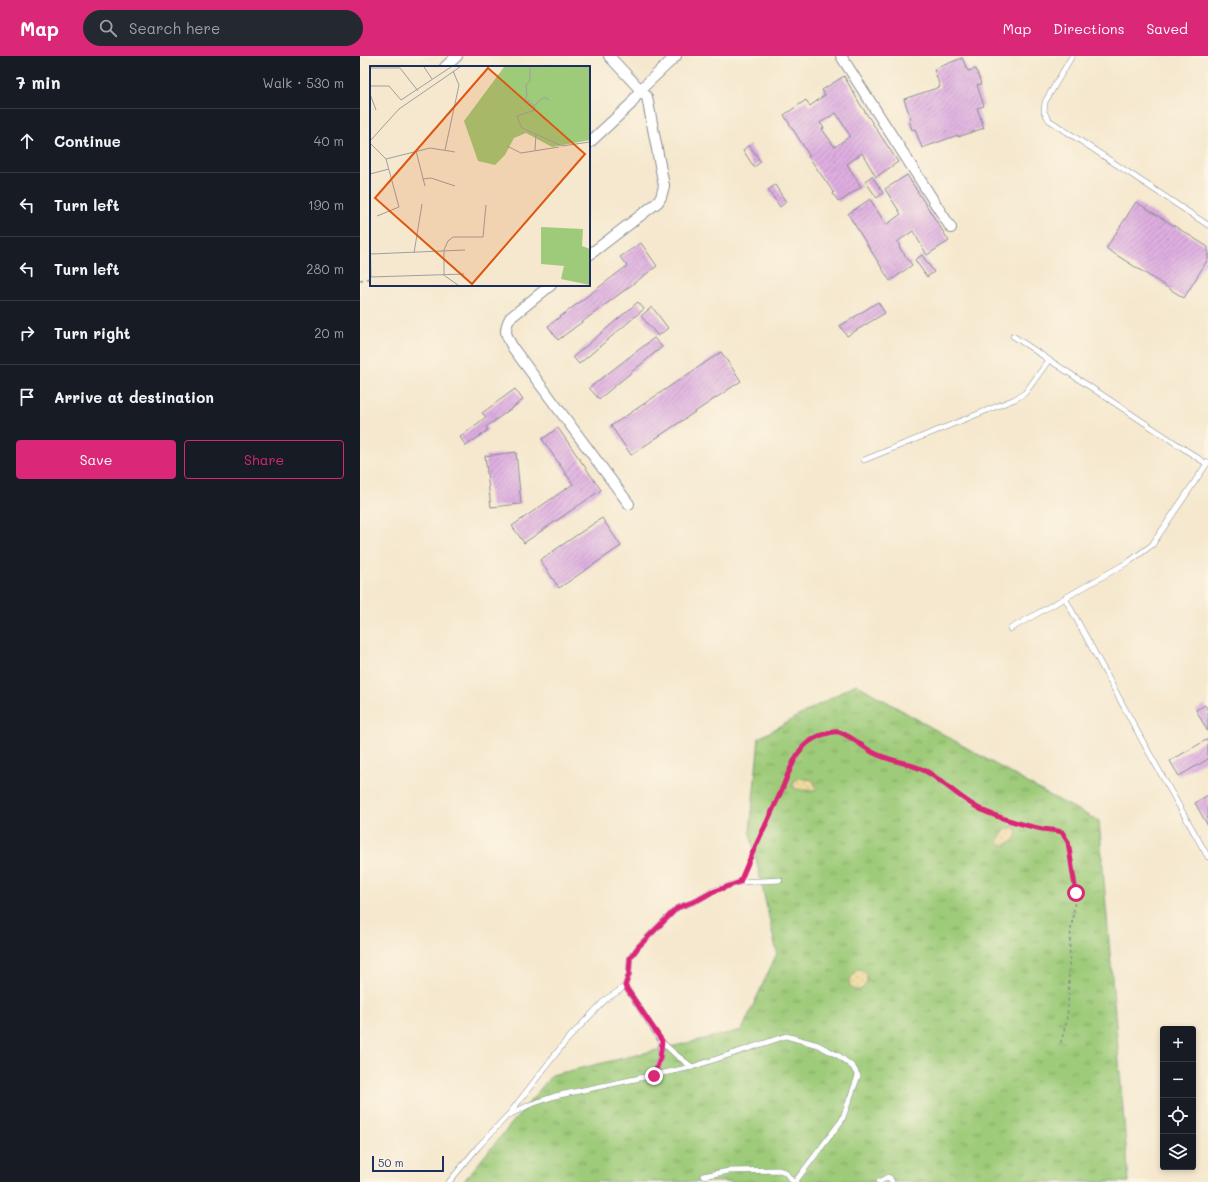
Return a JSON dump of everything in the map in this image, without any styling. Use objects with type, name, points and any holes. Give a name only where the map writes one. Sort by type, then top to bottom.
[{"type":"street","points":[[446,66],[456,56]]},
{"type":"street","points":[[590,254],[658,202],[664,186],[647,98],[609,56]]},
{"type":"street","points":[[590,142],[631,104],[640,90],[676,56]]},
{"type":"street","points":[[841,56],[951,228]]},
{"type":"street","points":[[550,286],[510,318],[506,333],[513,348],[629,504]]},
{"type":"lane","points":[[1072,56],[1045,102],[1044,112],[1049,120],[1208,225]]},
{"type":"lane","points":[[1010,628],[1130,561],[1152,545],[1207,463],[1012,336]]},
{"type":"lane","points":[[864,460],[1015,399],[1025,393],[1049,360]]},
{"type":"lane","points":[[1065,598],[1208,857]]},
{"type":"lane","points":[[449,1182],[478,1147],[507,1116],[565,1042],[606,999],[625,986],[629,974],[630,958],[639,946],[677,908],[698,900],[712,892],[740,882],[780,880]]},
{"type":"lane","points":[[625,986],[662,1041],[675,1054],[692,1066]]},
{"type":"lane","points":[[507,1116],[529,1105],[554,1096],[654,1076],[692,1066],[786,1036],[818,1045],[839,1056],[853,1067],[858,1076],[842,1120],[794,1182],[785,1172],[779,1170],[729,1171],[703,1176]]},
{"type":"lane","points":[[654,1076],[660,1058],[662,1041]]},
{"type":"lane","points":[[880,1182],[888,1177],[892,1182]]},
{"type":"path","points":[[360,280],[370,278]]},
{"type":"path","points":[[740,882],[802,747],[816,737],[837,731],[846,734],[859,744],[880,756],[915,766],[927,772],[970,803],[986,812],[1034,827],[1047,830],[1053,829],[1062,832],[1068,842],[1076,893],[1070,938],[1068,1010],[1060,1045]]},
{"type":"green space","points":[[856,684],[1045,793],[1099,821],[1129,1182],[463,1182],[552,1075],[742,1030],[777,953],[750,832],[759,738]]},
{"type":"sand","points":[[797,778],[813,780],[817,789],[805,790],[793,787],[793,784]]},
{"type":"sand","points":[[1014,827],[1017,829],[1015,839],[1010,843],[1000,845],[997,841],[1005,830]]},
{"type":"sand","points":[[861,969],[867,977],[867,982],[862,989],[853,989],[849,984],[852,976],[854,972]]},
{"type":"building","points":[[962,58],[968,71],[976,69],[981,84],[977,85],[984,106],[977,108],[984,128],[958,137],[958,135],[922,148],[915,129],[912,130],[909,120],[911,119],[904,99],[940,87],[934,69]]},
{"type":"building","points":[[844,76],[860,104],[898,162],[876,177],[862,153],[847,164],[861,187],[839,202],[808,156],[809,155],[784,115],[806,100],[810,106],[825,95],[822,90]],"holes":[[[836,113],[850,136],[835,147],[822,129],[824,128],[820,123]]]},
{"type":"building","points":[[749,145],[761,162],[754,167],[743,150]]},
{"type":"building","points":[[907,175],[949,241],[927,255],[913,231],[897,242],[912,265],[890,281],[848,214],[870,199],[886,225],[901,214],[885,189]]},
{"type":"building","points":[[872,176],[883,193],[877,198],[865,181]]},
{"type":"building","points":[[775,185],[786,202],[780,207],[768,190]]},
{"type":"building","points":[[1136,202],[1208,247],[1208,259],[1184,298],[1107,249]]},
{"type":"building","points":[[641,243],[657,266],[558,340],[548,326],[627,266],[620,257]]},
{"type":"building","points":[[922,255],[934,272],[927,277],[915,260]]},
{"type":"building","points":[[638,302],[644,309],[579,364],[573,357]]},
{"type":"building","points":[[878,302],[885,313],[847,336],[840,326]]},
{"type":"building","points":[[652,307],[668,328],[658,336],[641,316]]},
{"type":"building","points":[[654,338],[662,347],[599,399],[589,388]]},
{"type":"building","points":[[721,352],[741,381],[631,455],[611,426]]},
{"type":"building","points":[[515,389],[523,400],[486,427],[488,430],[466,446],[460,437],[486,417],[482,413]]},
{"type":"building","points":[[558,428],[601,490],[524,543],[512,526],[573,484],[542,439]]},
{"type":"building","points":[[516,452],[521,504],[491,507],[485,456]]},
{"type":"building","points":[[602,518],[621,546],[559,588],[540,560]]},
{"type":"building","points":[[1205,705],[1208,711],[1208,732],[1196,710]]},
{"type":"building","points":[[1208,739],[1208,759],[1179,776],[1170,761]]},
{"type":"building","points":[[1208,795],[1208,826],[1195,803]]},
{"type":"route","points":[[654,1076],[660,1058],[662,1041],[625,986],[629,974],[630,958],[639,946],[677,908],[698,900],[712,892],[740,882],[802,747],[816,737],[837,731],[846,734],[873,753],[900,763],[915,766],[927,772],[970,803],[986,812],[1034,827],[1047,830],[1053,829],[1062,832],[1068,842],[1076,893]]}]
